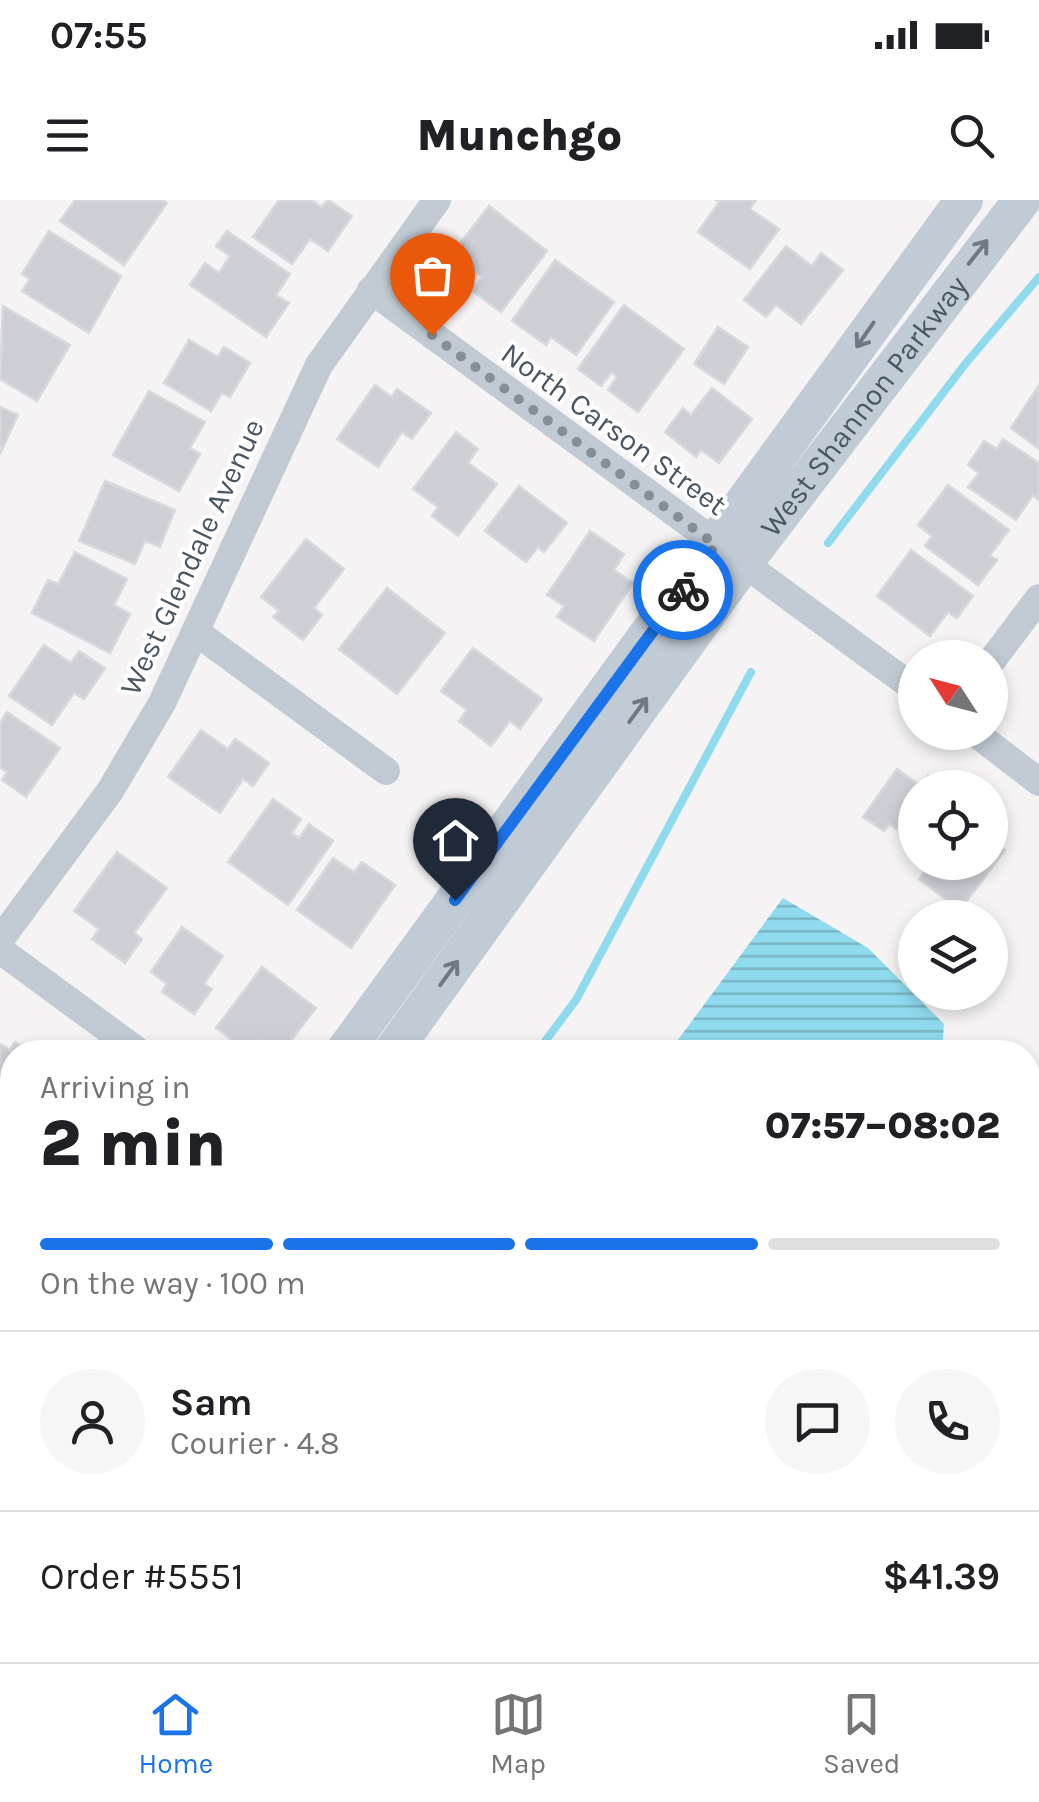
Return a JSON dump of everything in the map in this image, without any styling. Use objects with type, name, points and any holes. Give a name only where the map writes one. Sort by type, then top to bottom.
[{"type":"street","name":"West Glendale Avenue","points":[[0,940],[110,791],[196,632],[319,365],[438,200]]},
{"type":"street","name":"West Shannon Parkway","points":[[400,1040],[964,200]]},
{"type":"street","name":"West Shannon Parkway","points":[[353,1040],[729,555],[1022,200]]},
{"type":"street","name":"North Carson Street","points":[[371,290],[898,678]]},
{"type":"street","points":[[1007,640],[1039,598]]},
{"type":"street","points":[[196,632],[386,772]]},
{"type":"street","points":[[997,750],[1039,782]]},
{"type":"street","points":[[0,950],[124,1040]]},
{"type":"water","points":[[783,898],[868,948],[898,978],[898,1010],[930,1010],[944,1024],[943,1040],[678,1040]]},
{"type":"building","points":[[75,200],[167,203],[124,265],[60,221]]},
{"type":"building","points":[[279,200],[312,200],[321,207],[328,200],[352,216],[328,251],[310,239],[292,264],[253,237]]},
{"type":"building","points":[[716,200],[756,200],[750,209],[779,229],[750,269],[698,232],[719,202]]},
{"type":"building","points":[[489,206],[547,251],[501,312],[472,291],[482,277],[476,272],[465,286],[441,268]]},
{"type":"building","points":[[49,231],[121,276],[89,333],[22,291],[30,279],[22,274]]},
{"type":"building","points":[[227,231],[290,274],[276,295],[289,303],[266,337],[190,285],[205,263],[219,273],[230,256],[216,246]]},
{"type":"building","points":[[786,246],[812,266],[821,253],[843,270],[801,324],[776,305],[766,317],[744,300]]},
{"type":"building","points":[[555,260],[614,302],[576,355],[551,337],[546,345],[512,321]]},
{"type":"building","points":[[624,305],[684,349],[638,412],[608,390],[617,377],[612,372],[601,386],[578,369]]},
{"type":"building","points":[[3,306],[70,345],[37,401],[0,379]]},
{"type":"building","points":[[718,327],[748,347],[724,384],[694,364]]},
{"type":"building","points":[[189,340],[218,357],[224,347],[250,363],[230,397],[222,393],[211,411],[164,383]]},
{"type":"building","points":[[375,385],[392,397],[397,389],[431,413],[412,439],[402,432],[378,467],[337,439]]},
{"type":"building","points":[[1039,385],[1039,449],[1011,428]]},
{"type":"building","points":[[712,388],[752,419],[719,463],[701,450],[696,457],[665,432],[683,408],[691,415]]},
{"type":"building","points":[[149,391],[205,422],[190,448],[200,454],[179,491],[113,455]]},
{"type":"building","points":[[0,407],[18,415],[0,454]]},
{"type":"building","points":[[456,432],[478,449],[468,463],[497,484],[458,536],[432,516],[438,507],[413,489]]},
{"type":"building","points":[[1003,439],[1039,463],[1039,500],[1033,495],[1016,520],[968,487],[979,473],[968,465],[984,441],[997,449]]},
{"type":"building","points":[[105,481],[175,510],[160,547],[145,541],[135,564],[79,541]]},
{"type":"building","points":[[948,485],[1009,530],[990,555],[997,560],[978,585],[925,546],[932,536],[918,525]]},
{"type":"building","points":[[519,486],[567,523],[544,552],[538,547],[526,562],[485,531]]},
{"type":"building","points":[[590,531],[624,554],[614,570],[633,583],[594,641],[557,617],[564,606],[547,595]]},
{"type":"building","points":[[306,539],[344,569],[314,608],[322,615],[303,640],[273,617],[279,611],[261,597]]},
{"type":"building","points":[[911,550],[973,596],[957,618],[948,612],[930,636],[877,596]]},
{"type":"building","points":[[75,552],[127,579],[114,605],[130,614],[110,653],[32,613],[48,580],[58,584]]},
{"type":"building","points":[[387,588],[445,633],[397,694],[339,649]]},
{"type":"building","points":[[44,645],[71,663],[79,651],[105,668],[84,699],[74,693],[52,725],[9,696]]},
{"type":"building","points":[[473,648],[542,699],[520,729],[510,721],[491,746],[459,721],[467,710],[441,691]]},
{"type":"building","points":[[7,712],[60,748],[26,797],[2,780],[7,772],[0,767],[0,723]]},
{"type":"building","points":[[201,730],[228,749],[235,739],[269,763],[253,786],[243,779],[220,813],[168,777]]},
{"type":"building","points":[[898,770],[898,830],[889,824],[884,831],[863,817]]},
{"type":"building","points":[[273,799],[301,819],[292,833],[299,838],[309,824],[333,841],[288,905],[228,862]]},
{"type":"building","points":[[117,852],[167,888],[134,933],[142,939],[125,963],[92,939],[99,929],[74,911]]},
{"type":"building","points":[[333,858],[354,872],[362,862],[395,885],[351,948],[297,910]]},
{"type":"building","points":[[920,880],[982,880],[968,900],[947,900]]},
{"type":"building","points":[[182,927],[223,956],[204,984],[212,989],[194,1014],[162,992],[167,984],[151,972]]},
{"type":"building","points":[[262,967],[316,1008],[291,1040],[232,1040],[216,1028]]},
{"type":"waterway","points":[[828,543],[966,363],[1039,277]]},
{"type":"waterway","points":[[546,1040],[576,1000],[751,672]]},
{"type":"way so far","points":[[432,335],[716,545],[683,590]]},
{"type":"route","points":[[455,900],[683,590]]}]
